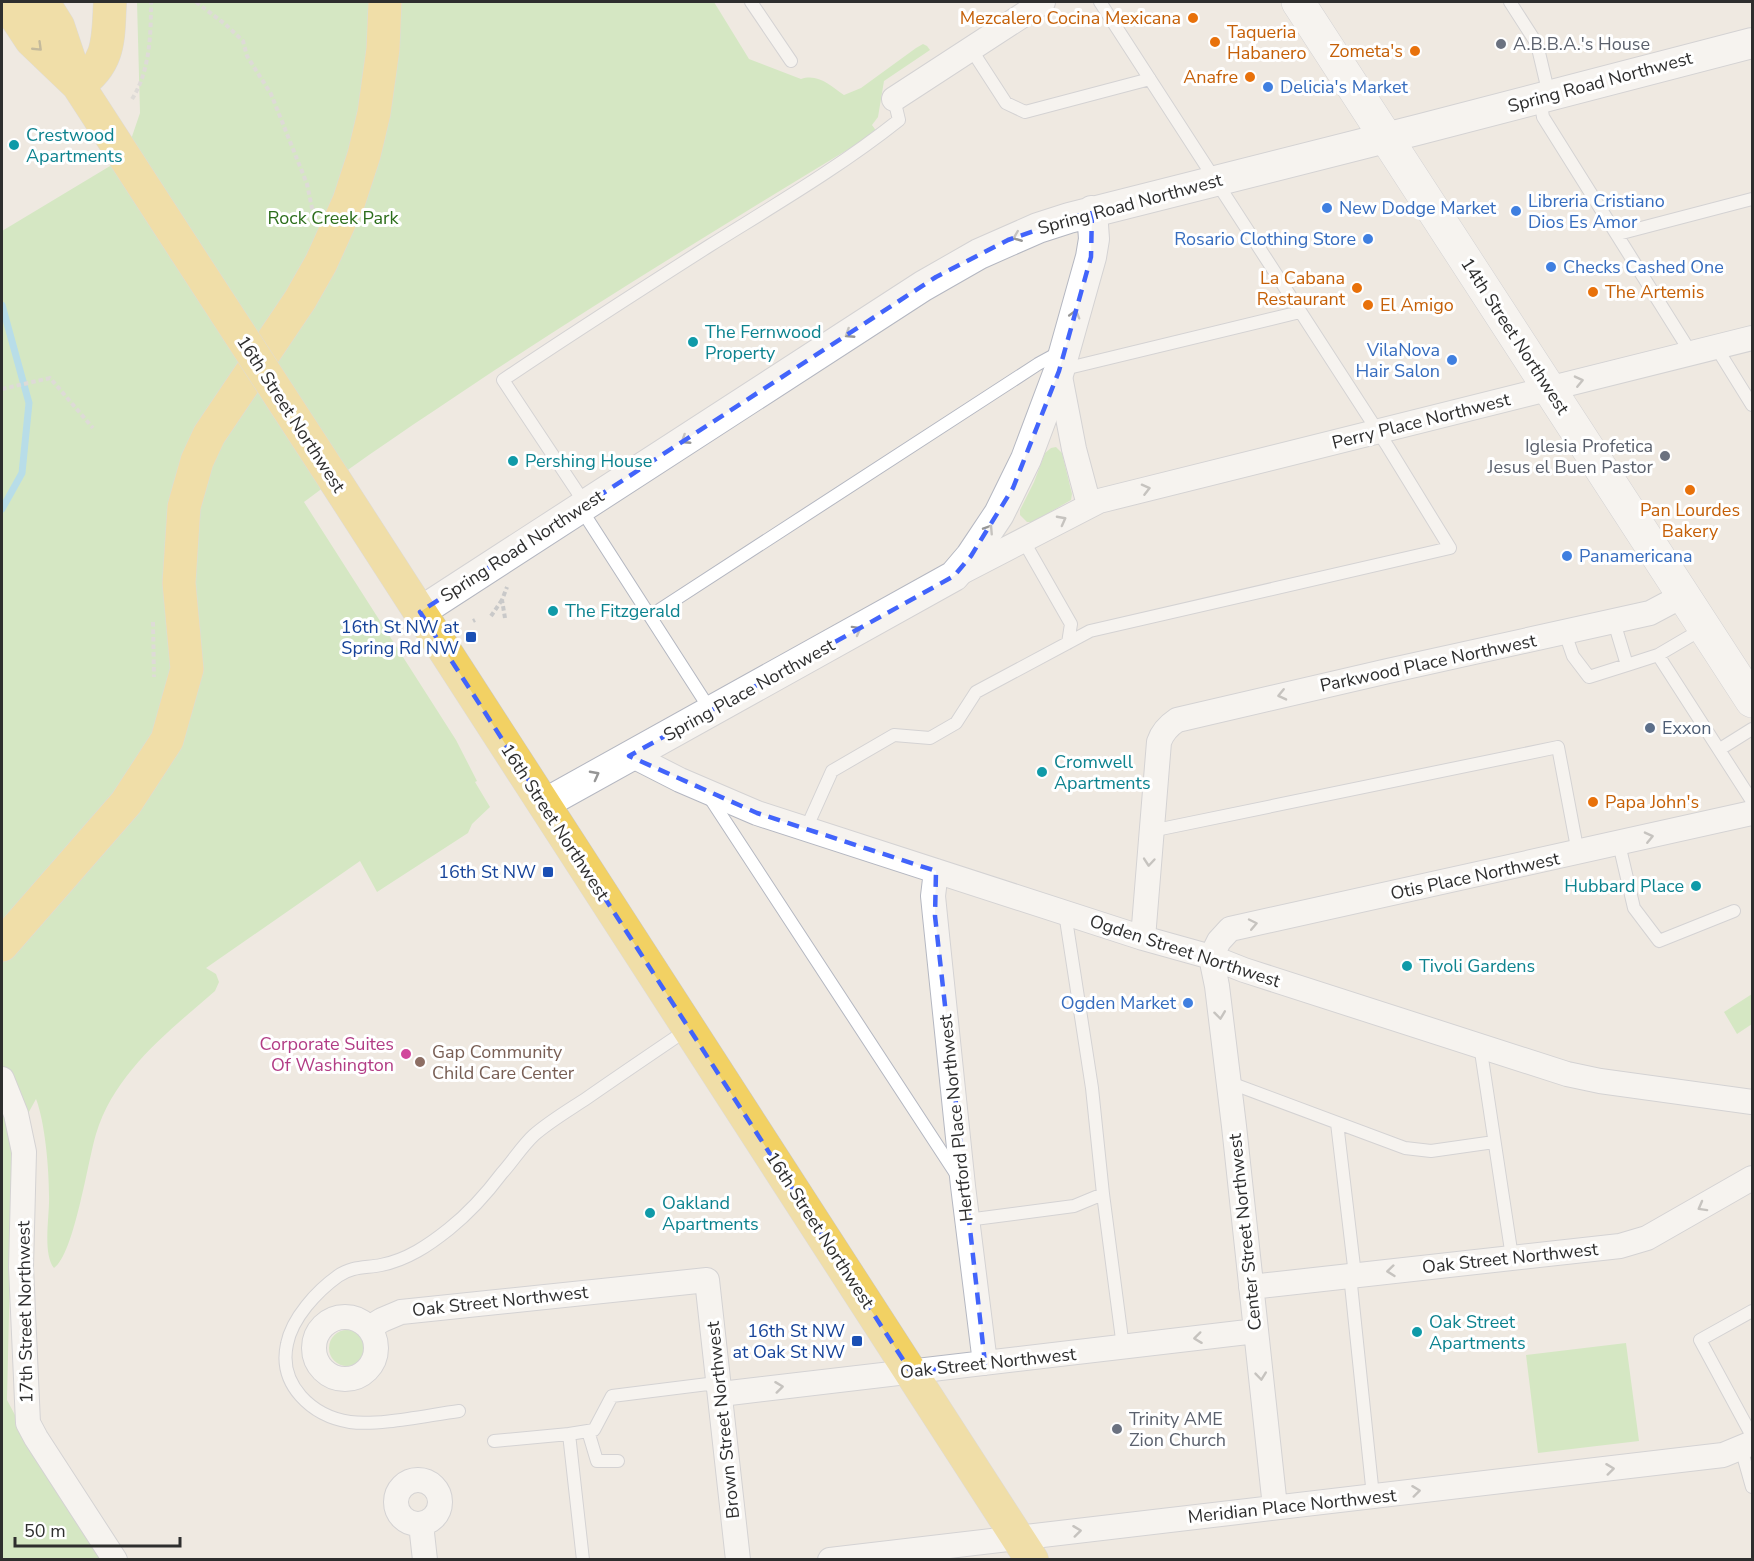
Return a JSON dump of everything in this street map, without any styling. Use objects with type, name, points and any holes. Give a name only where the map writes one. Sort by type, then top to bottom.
[{"type":"main road","name":"16th Street Northwest","points":[[6,2],[30,40],[78,84]]},
{"type":"main road","name":"16th Street Northwest","points":[[43,2],[58,26],[78,84],[1025,1549]]},
{"type":"main road","points":[[78,84],[94,72],[104,56],[110,2]]},
{"type":"main road","points":[[2,945],[126,803],[167,740],[186,669],[180,572],[184,507],[196,461],[209,435],[300,300],[321,263],[349,201],[364,155],[374,113],[383,49],[385,2]]},
{"type":"main road","name":"14th Street Northwest","points":[[1298,2],[1684,596],[1749,689]]},
{"type":"street","points":[[894,99],[1043,2]]},
{"type":"street","name":"Spring Road Northwest","points":[[420,612],[946,272],[1008,240],[1038,228],[1092,212],[1752,43]]},
{"type":"street","name":"Spring Place Northwest","points":[[954,576],[986,534],[1013,488],[1026,459],[1062,360],[1091,257],[1094,238],[1092,212]]},
{"type":"street","name":"Perry Place Northwest","points":[[1089,505],[1752,338]]},
{"type":"street","name":"Spring Place Northwest","points":[[544,804],[954,576],[1089,505],[1074,449],[1062,360]]},
{"type":"street","name":"Parkwood Place Northwest","points":[[1151,831],[1159,742],[1161,735],[1177,720],[1614,622],[1650,613],[1684,596]]},
{"type":"street","name":"Ogden Street Northwest","points":[[631,755],[757,813],[1143,938],[1211,957],[1255,974],[1480,1045],[1551,1070],[1584,1078],[1752,1102]]},
{"type":"street","name":"Otis Place Northwest","points":[[1211,957],[1219,941],[1230,929],[1752,813]]},
{"type":"street","points":[[1143,938],[1151,831]]},
{"type":"street","name":"Hertford Place Northwest","points":[[936,871],[933,896],[934,916],[985,1364]]},
{"type":"street","name":"Center Street Northwest","points":[[1211,957],[1217,986],[1275,1507]]},
{"type":"street","name":"17th Street Northwest","points":[[2,1079],[16,1114],[24,1152],[21,1267],[28,1423],[115,1560]]},
{"type":"street","name":"Oak Street Northwest","points":[[1251,1287],[1620,1246],[1639,1241],[1752,1178]]},
{"type":"street","name":"Oak Street Northwest","points":[[369,1328],[401,1312],[706,1280]]},
{"type":"street","name":"Brown Street Northwest","points":[[706,1280],[721,1394],[738,1560]]},
{"type":"street","name":"Oak Street Northwest","points":[[721,1394],[1256,1331]]},
{"type":"street","name":"Meridian Place Northwest","points":[[830,1560],[1025,1549],[1275,1507],[1723,1455],[1749,1442]]},
{"type":"street","points":[[421,1524],[425,1560]]},
{"type":"lane","points":[[751,2],[790,61]]},
{"type":"lane","points":[[806,829],[832,771],[894,735],[930,738],[956,723],[976,692],[1090,631],[1450,548],[1100,2]]},
{"type":"lane","points":[[1510,2],[1537,44],[1544,97],[1544,117],[1691,353]]},
{"type":"lane","points":[[971,49],[1006,103],[1025,112],[1150,79]]},
{"type":"lane","points":[[711,711],[503,380],[882,134],[899,120],[894,99]]},
{"type":"lane","points":[[1618,234],[1752,199]]},
{"type":"lane","points":[[650,616],[1038,364],[1300,312]]},
{"type":"lane","points":[[1716,347],[1752,405]]},
{"type":"lane","points":[[1023,540],[1071,624],[1068,643]]},
{"type":"lane","points":[[1614,622],[1627,664]]},
{"type":"lane","points":[[1565,633],[1573,656],[1589,677],[1658,655],[1705,627]]},
{"type":"lane","points":[[1658,655],[1752,801]]},
{"type":"lane","points":[[1720,749],[1752,729]]},
{"type":"lane","points":[[1151,831],[1558,747],[1578,853]]},
{"type":"lane","points":[[705,791],[963,1186]]},
{"type":"lane","points":[[1619,844],[1634,908],[1659,941],[1734,911]]},
{"type":"lane","points":[[1065,913],[1092,1088],[1123,1347]]},
{"type":"lane","points":[[459,1411],[370,1423],[348,1422],[318,1412],[299,1395],[287,1371],[285,1357],[287,1342],[294,1327],[314,1299],[344,1272],[356,1267],[395,1262],[441,1236],[468,1212],[534,1135],[689,1028]]},
{"type":"lane","points":[[1480,1045],[1512,1257]]},
{"type":"lane","points":[[1228,1082],[1405,1148],[1431,1151],[1494,1142]]},
{"type":"lane","points":[[1337,1123],[1373,1496]]},
{"type":"lane","points":[[967,1220],[1074,1206],[1103,1194]]},
{"type":"lane","points":[[1752,1311],[1700,1340],[1749,1442],[1752,1487]]},
{"type":"lane","points":[[494,1441],[594,1430],[612,1396],[708,1384],[721,1394]]},
{"type":"lane","points":[[588,1431],[597,1461],[618,1461]]},
{"type":"lane","points":[[569,1434],[583,1560]]},
{"type":"path","points":[[132,99],[146,67],[151,2]]},
{"type":"path","points":[[196,2],[243,41],[247,56],[271,94],[307,184],[314,217]]},
{"type":"path","points":[[2,389],[50,378],[93,428]]},
{"type":"path","points":[[491,616],[502,600],[508,585],[506,581]]},
{"type":"path","points":[[502,600],[505,618]]},
{"type":"highlighted area","points":[[1092,211],[1091,257],[1059,371],[1013,488],[971,556],[954,576],[629,756],[757,813],[936,871],[935,916],[985,1363],[911,1372],[420,612],[936,277],[1008,240]]},
{"type":"green space","name":"Rock Creek Park","points":[[137,2],[714,2],[749,59],[801,79],[819,79],[844,95],[861,88],[923,44],[930,50],[884,81],[878,117],[872,125],[877,132],[677,254],[529,348],[347,470],[304,502],[456,740],[477,781],[475,782],[490,807],[472,824],[468,833],[377,892],[360,861],[206,968],[216,974],[219,982],[215,991],[145,1055],[116,1091],[105,1112],[96,1134],[74,1227],[61,1260],[54,1268],[50,1261],[47,1243],[49,1195],[46,1146],[36,1099],[13,1141],[7,1400],[47,1475],[104,1559],[2,1560],[2,231],[125,157],[140,113]]},
{"type":"green space","points":[[1056,447],[1062,453],[1072,494],[1071,500],[1033,522],[1027,522],[1020,515],[1020,510],[1045,453]]},
{"type":"green space","points":[[1752,994],[1752,1024],[1737,1034],[1724,1012]]},
{"type":"green space","points":[[347,1330],[360,1335],[365,1348],[360,1361],[347,1366],[334,1361],[329,1348],[334,1335]]},
{"type":"green space","points":[[1626,1343],[1639,1441],[1538,1453],[1526,1355]]},
{"type":"waterway","points":[[2,305],[29,403],[22,473],[2,509]]},
{"type":"place","name":"Mezcalero Cocina Mexicana","points":[[1193,18]]},
{"type":"place","name":"Taqueria Habanero","points":[[1215,42]]},
{"type":"place","name":"A.B.B.A.'s House","points":[[1501,44]]},
{"type":"place","name":"Zometa's","points":[[1415,51]]},
{"type":"place","name":"Anafre","points":[[1250,77]]},
{"type":"place","name":"Delicia's Market","points":[[1268,87]]},
{"type":"place","name":"Crestwood Apartments","points":[[14,145]]},
{"type":"place","name":"New Dodge Market","points":[[1327,208]]},
{"type":"place","name":"Libreria Cristiano Dios Es Amor","points":[[1516,211]]},
{"type":"place","name":"Rosario Clothing Store","points":[[1368,239]]},
{"type":"place","name":"Checks Cashed One","points":[[1551,267]]},
{"type":"place","name":"La Cabana Restaurant","points":[[1357,288]]},
{"type":"place","name":"The Artemis","points":[[1593,292]]},
{"type":"place","name":"El Amigo","points":[[1368,305]]},
{"type":"place","name":"The Fernwood Property","points":[[693,342]]},
{"type":"place","name":"VilaNova Hair Salon","points":[[1452,360]]},
{"type":"place","name":"Iglesia Profetica Jesus el Buen Pastor","points":[[1665,456]]},
{"type":"place","name":"Pershing House","points":[[513,461]]},
{"type":"place","name":"Pan Lourdes Bakery","points":[[1690,490]]},
{"type":"place","name":"Panamericana","points":[[1567,556]]},
{"type":"place","name":"The Fitzgerald","points":[[553,611]]},
{"type":"place","name":"16th St NW at Spring Rd NW","points":[[471,637]]},
{"type":"place","name":"Exxon","points":[[1650,728]]},
{"type":"place","name":"Cromwell Apartments","points":[[1042,772]]},
{"type":"place","name":"Papa John's","points":[[1593,802]]},
{"type":"place","name":"16th St NW","points":[[548,872]]},
{"type":"place","name":"Hubbard Place","points":[[1696,886]]},
{"type":"place","name":"Tivoli Gardens","points":[[1407,966]]},
{"type":"place","name":"Ogden Market","points":[[1188,1003]]},
{"type":"place","name":"Corporate Suites Of Washington","points":[[406,1054]]},
{"type":"place","name":"Gap Community Child Care Center","points":[[420,1062]]},
{"type":"place","name":"Oakland Apartments","points":[[650,1213]]},
{"type":"place","name":"Oak Street Apartments","points":[[1417,1332]]},
{"type":"place","name":"16th St NW at Oak St NW","points":[[857,1341]]},
{"type":"place","name":"Trinity AME Zion Church","points":[[1117,1429]]}]
